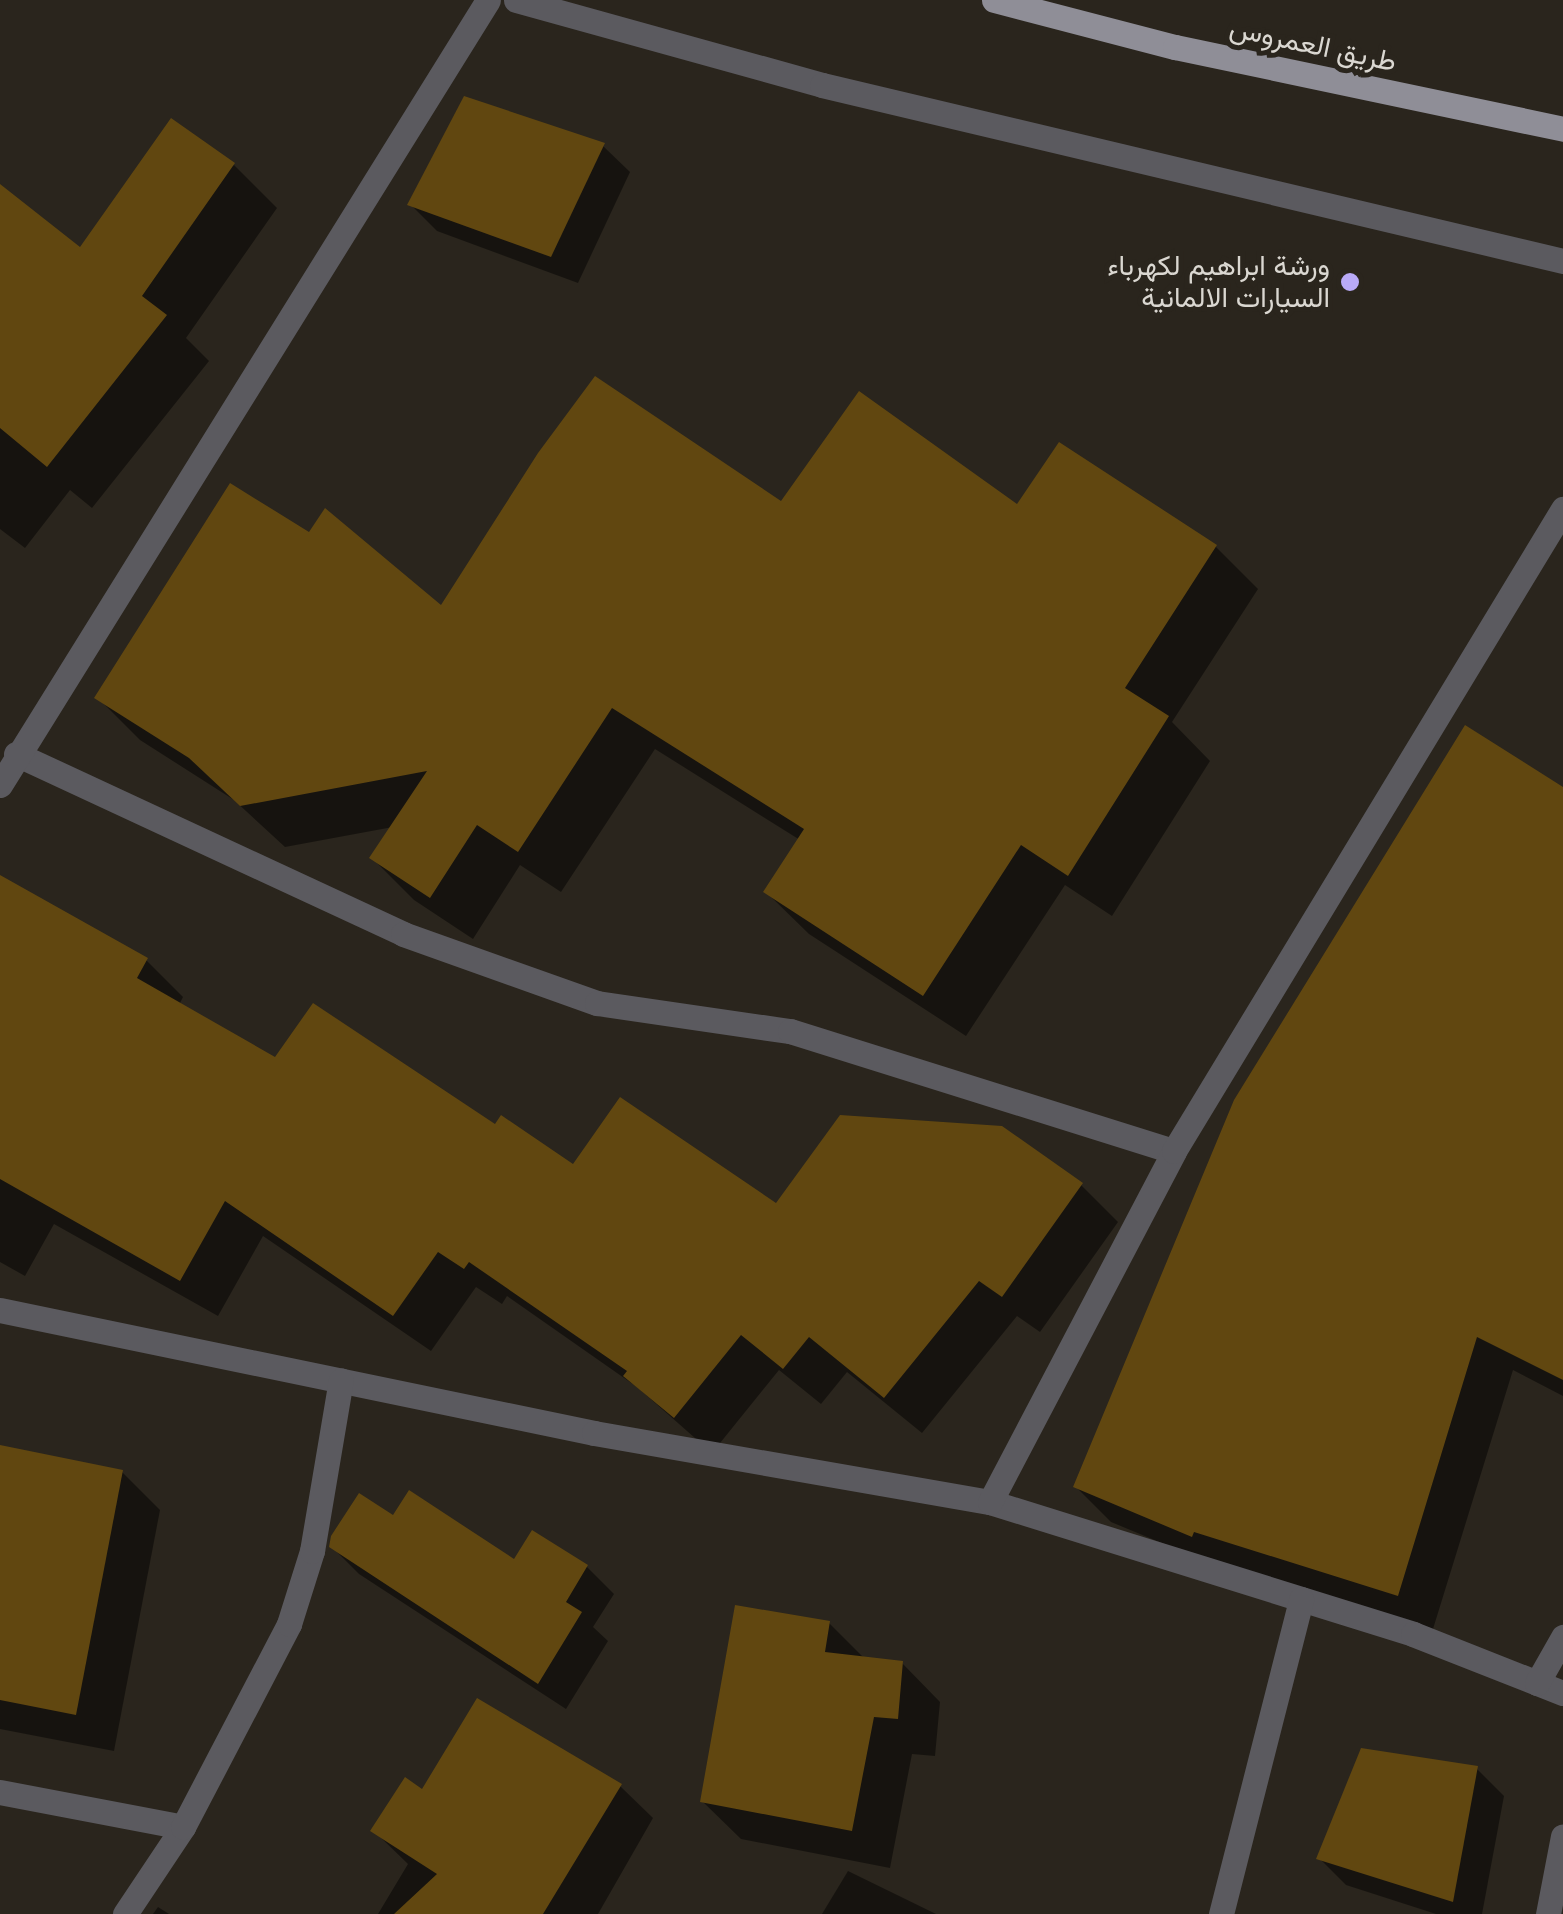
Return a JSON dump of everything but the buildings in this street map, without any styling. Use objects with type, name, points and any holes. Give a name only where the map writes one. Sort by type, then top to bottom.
[{"type":"main road","name":"طريق العمروس","points":[[994,0],[1175,47],[1563,129]]},
{"type":"street","points":[[0,785],[488,0]]},
{"type":"street","points":[[516,0],[822,85],[1563,261]]},
{"type":"street","points":[[990,1502],[1174,1151],[1563,509]]},
{"type":"street","points":[[16,754],[404,934],[597,1003],[790,1031],[1174,1151]]},
{"type":"street","points":[[0,1310],[594,1433],[990,1502],[1414,1634],[1563,1694]]},
{"type":"street","points":[[125,1914],[184,1827],[289,1624],[312,1551],[341,1380]]},
{"type":"street","points":[[1220,1914],[1301,1599]]},
{"type":"street","points":[[1537,1683],[1563,1638]]},
{"type":"street","points":[[0,1792],[184,1827]]},
{"type":"street","points":[[1548,1914],[1563,1836]]},
{"type":"place","name":"ورشة ابراهيم لكهرباء السيارات الالمانية","points":[[1350,282]]}]
